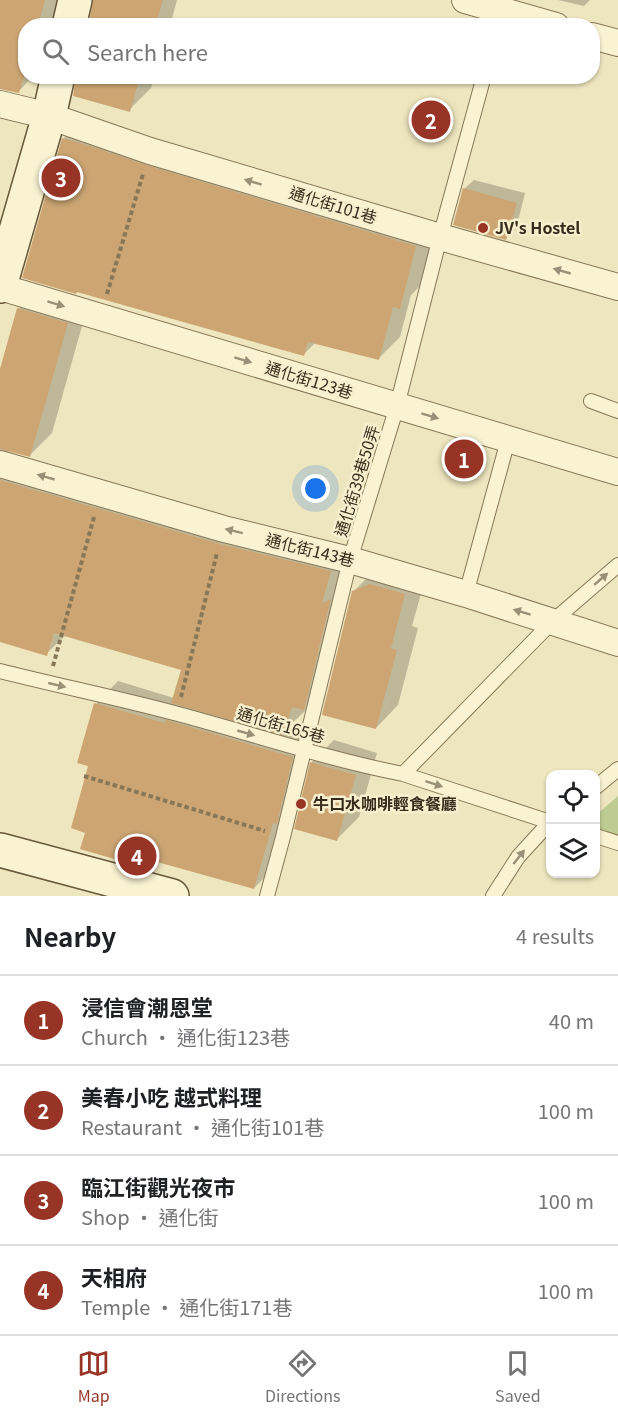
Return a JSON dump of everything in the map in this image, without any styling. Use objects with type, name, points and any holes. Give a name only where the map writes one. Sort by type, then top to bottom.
[{"type":"street","points":[[71,18],[75,0]]},
{"type":"street","points":[[465,0],[525,18]]},
{"type":"street","points":[[600,38],[618,43]]},
{"type":"street","points":[[0,286],[56,84]]},
{"type":"street","name":"通化街101巷","points":[[0,105],[49,116],[150,151],[618,287]]},
{"type":"street","name":"通化街123巷","points":[[0,286],[618,472]]},
{"type":"street","name":"通化街143巷","points":[[0,464],[224,529],[350,560],[466,594],[618,643]]},
{"type":"street","points":[[0,850],[172,896]]},
{"type":"lane","name":"通化街39巷50弄","points":[[267,896],[350,560],[397,406],[482,84]]},
{"type":"lane","points":[[591,401],[618,411]]},
{"type":"lane","points":[[466,594],[508,440]]},
{"type":"lane","points":[[404,774],[553,621],[618,565]]},
{"type":"lane","name":"通化街165巷","points":[[0,671],[176,713],[404,774],[546,821]]},
{"type":"lane","points":[[600,784],[618,769]]},
{"type":"lane","points":[[493,896],[518,857],[548,824]]},
{"type":"lane","points":[[600,837],[618,843]]},
{"type":"path","points":[[99,317],[150,151]]},
{"type":"path","points":[[48,683],[101,493]]},
{"type":"path","points":[[176,713],[224,529]]},
{"type":"path","points":[[84,776],[283,837]]},
{"type":"green space","points":[[618,796],[618,836],[600,831],[600,812]]},
{"type":"building","points":[[0,0],[45,0],[40,18],[18,18],[18,84],[22,84],[19,93],[0,89]]},
{"type":"building","points":[[93,0],[163,0],[157,18],[90,18]]},
{"type":"building","points":[[75,84],[138,84],[130,112],[73,96]]},
{"type":"building","points":[[62,138],[416,246],[400,309],[393,307],[379,360],[308,342],[304,356],[22,278]]},
{"type":"building","points":[[463,188],[517,203],[506,240],[453,225]]},
{"type":"building","points":[[17,308],[68,323],[30,457],[0,449],[0,369]]},
{"type":"building","points":[[0,480],[220,544],[331,571],[322,603],[331,599],[304,710],[292,707],[283,735],[171,703],[181,670],[54,633],[47,656],[0,642]]},
{"type":"building","points":[[370,584],[405,594],[391,648],[397,650],[376,729],[322,715],[352,591]]},
{"type":"building","points":[[94,703],[165,723],[166,720],[293,757],[277,824],[273,823],[254,889],[150,860],[148,869],[80,849],[85,833],[71,828],[88,766],[77,763]]},
{"type":"building","points":[[310,762],[356,775],[337,841],[294,829]]},
{"type":"place","name":"美春小吃 越式料理","points":[[431,120]]},
{"type":"place","name":"臨江街觀光夜市","points":[[61,178]]},
{"type":"place","name":"JV's Hostel","points":[[483,228]]},
{"type":"place","name":"浸信會潮恩堂","points":[[464,459]]},
{"type":"place","name":"牛口水咖啡輕食餐廳","points":[[301,804]]},
{"type":"place","name":"天相府","points":[[137,856]]}]
